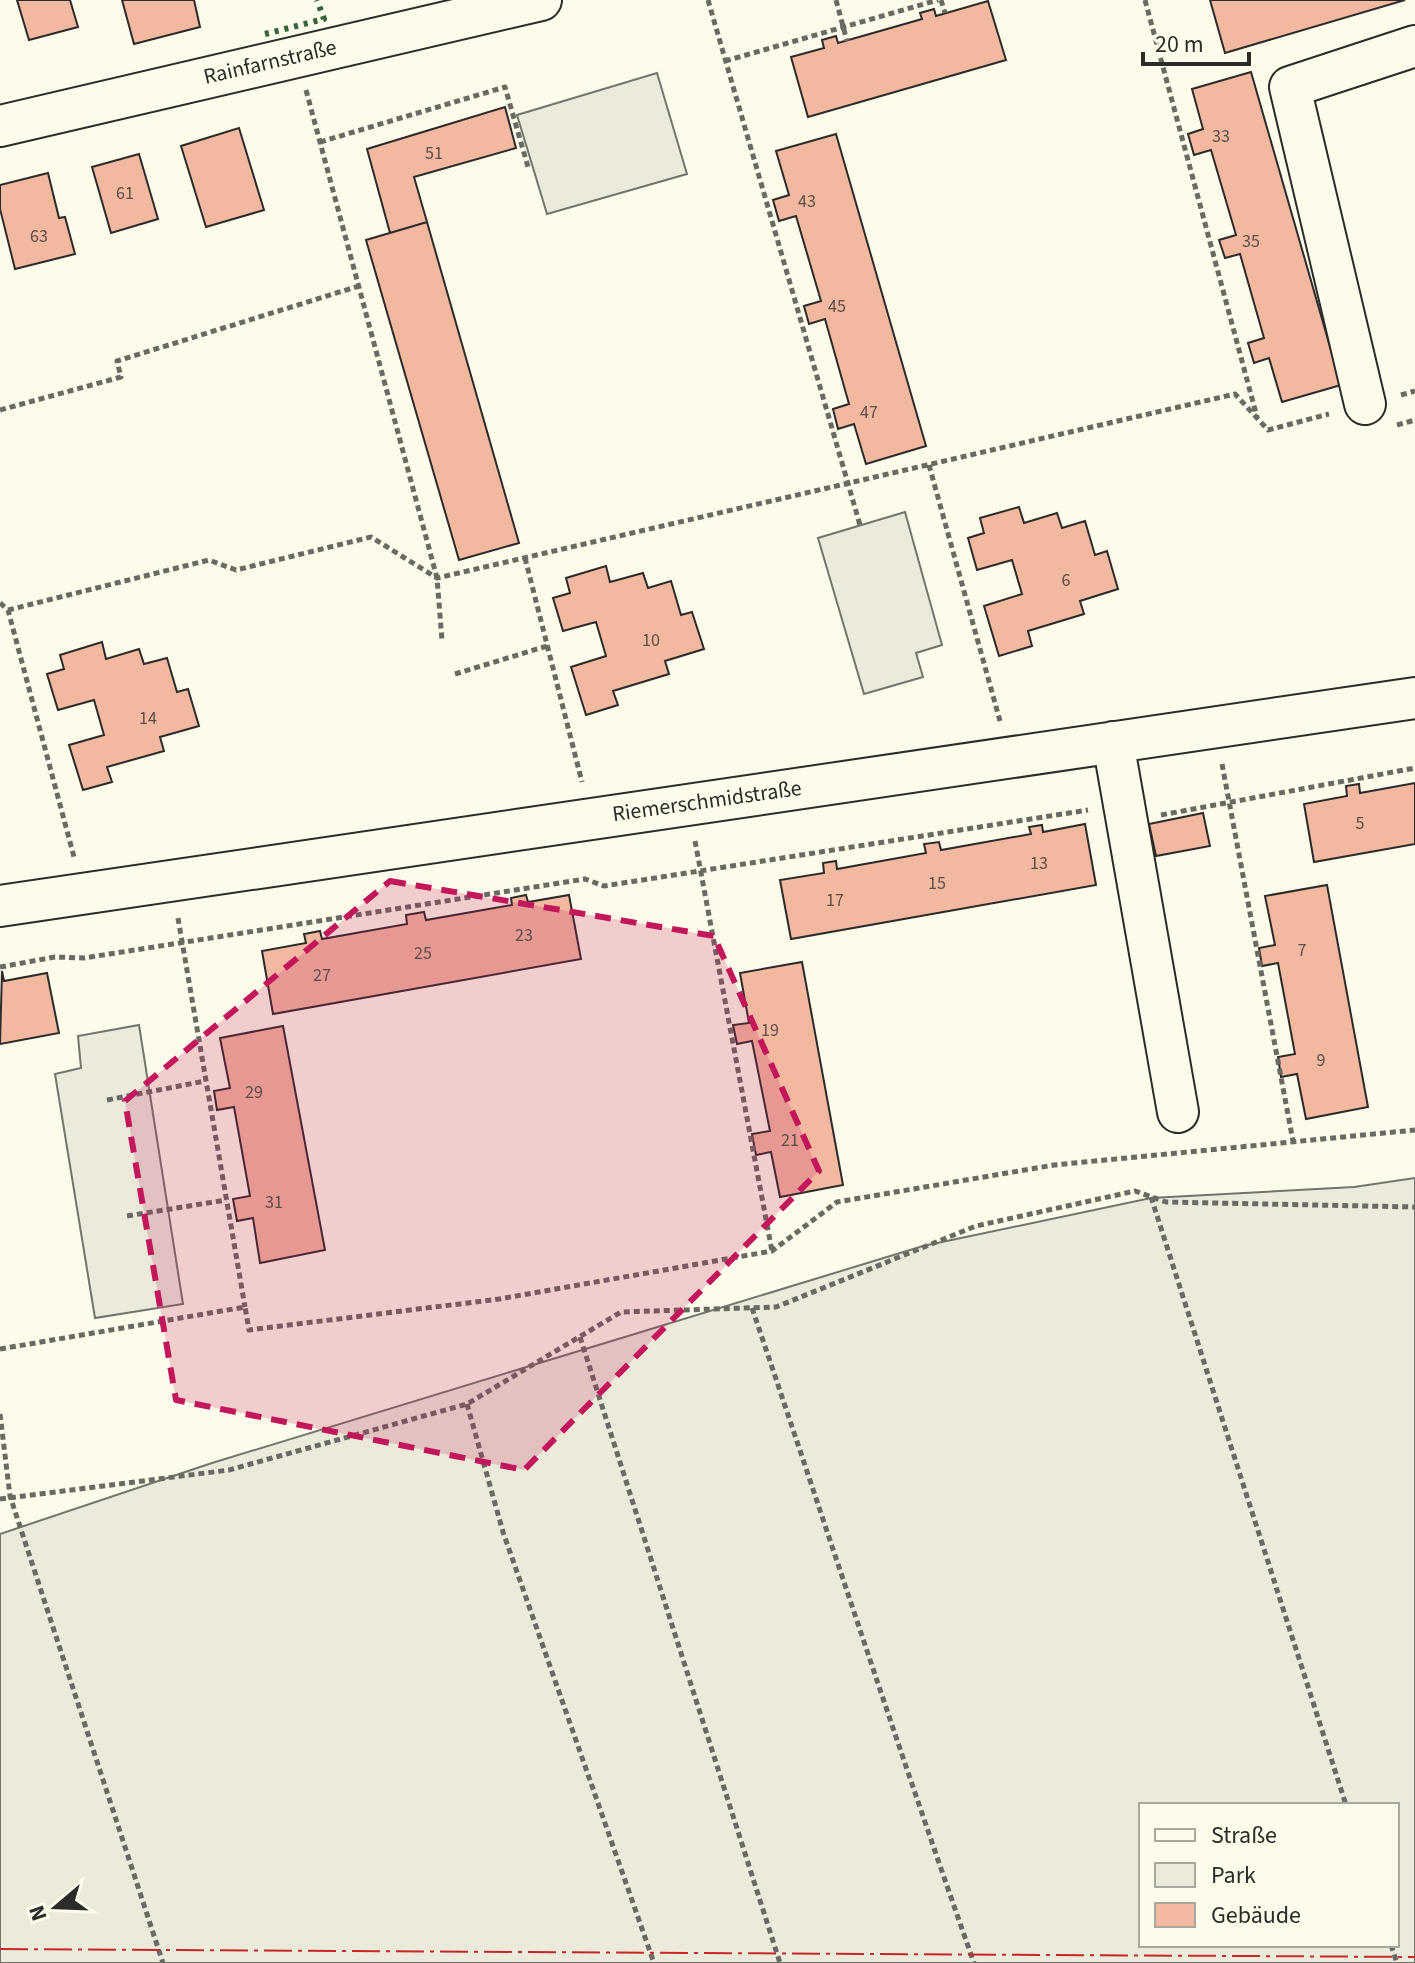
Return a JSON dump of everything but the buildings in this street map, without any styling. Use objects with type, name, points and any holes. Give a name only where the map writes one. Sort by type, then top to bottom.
[{"type":"street","name":"Rainfarnstraße","points":[[0,124],[541,0]]},
{"type":"street","points":[[1365,404],[1290,87],[1415,46]]},
{"type":"street","name":"Riemerschmidstraße","points":[[0,906],[1415,698]]},
{"type":"street","points":[[1113,742],[1178,1112]]},
{"type":"path","points":[[708,0],[860,525]]},
{"type":"path","points":[[836,0],[847,41]]},
{"type":"path","points":[[725,61],[940,0],[945,13]]},
{"type":"path","points":[[1145,0],[1257,417]]},
{"type":"path","points":[[297,57],[437,578],[442,640]]},
{"type":"path","points":[[320,142],[505,87],[528,167]]},
{"type":"path","points":[[0,410],[121,377],[117,361],[359,286]]},
{"type":"path","points":[[8,610],[209,560],[236,570],[371,537],[437,578],[1235,394],[1268,430],[1415,391]]},
{"type":"path","points":[[928,465],[1010,757]]},
{"type":"path","points":[[525,558],[591,818]]},
{"type":"path","points":[[0,603],[8,610],[84,892]]},
{"type":"path","points":[[455,674],[547,646]]},
{"type":"path","points":[[1216,727],[1293,1141]]},
{"type":"path","points":[[0,967],[55,957],[84,958],[585,879],[604,886],[1108,806],[1127,820],[1415,768]]},
{"type":"path","points":[[688,804],[772,1251]]},
{"type":"path","points":[[173,879],[249,1330],[499,1299],[772,1251],[837,1202],[1054,1165],[1415,1130]]},
{"type":"path","points":[[107,1100],[205,1081]]},
{"type":"path","points":[[0,1499],[229,1470],[467,1404],[621,1312],[776,1307],[976,1226],[1135,1191],[1166,1202],[1415,1207]]},
{"type":"path","points":[[1151,1197],[1345,1803]]},
{"type":"path","points":[[127,1216],[226,1200]]},
{"type":"path","points":[[0,1349],[245,1307]]},
{"type":"path","points":[[752,1308],[974,1963]]},
{"type":"path","points":[[580,1337],[780,1963]]},
{"type":"path","points":[[467,1404],[503,1532],[654,1963]]},
{"type":"path","points":[[0,1414],[10,1496],[163,1963]]},
{"type":"highlighted area","points":[[390,881],[714,936],[819,1171],[524,1470],[176,1400],[125,1101]]},
{"type":"green space","points":[[1415,1178],[1415,1963],[0,1963],[0,1534],[212,1463],[923,1246],[1151,1198],[1354,1187]]},
{"type":"shaded area","points":[[657,73],[687,174],[547,214],[517,115]]},
{"type":"shaded area","points":[[905,512],[942,645],[916,653],[923,677],[864,694],[818,538]]},
{"type":"shaded area","points":[[139,1025],[183,1304],[95,1318],[55,1074],[81,1068],[78,1036]]},
{"type":"hedge","points":[[265,34],[324,19],[317,0]]},
{"type":"power","points":[[0,1949],[1415,1957]]}]
